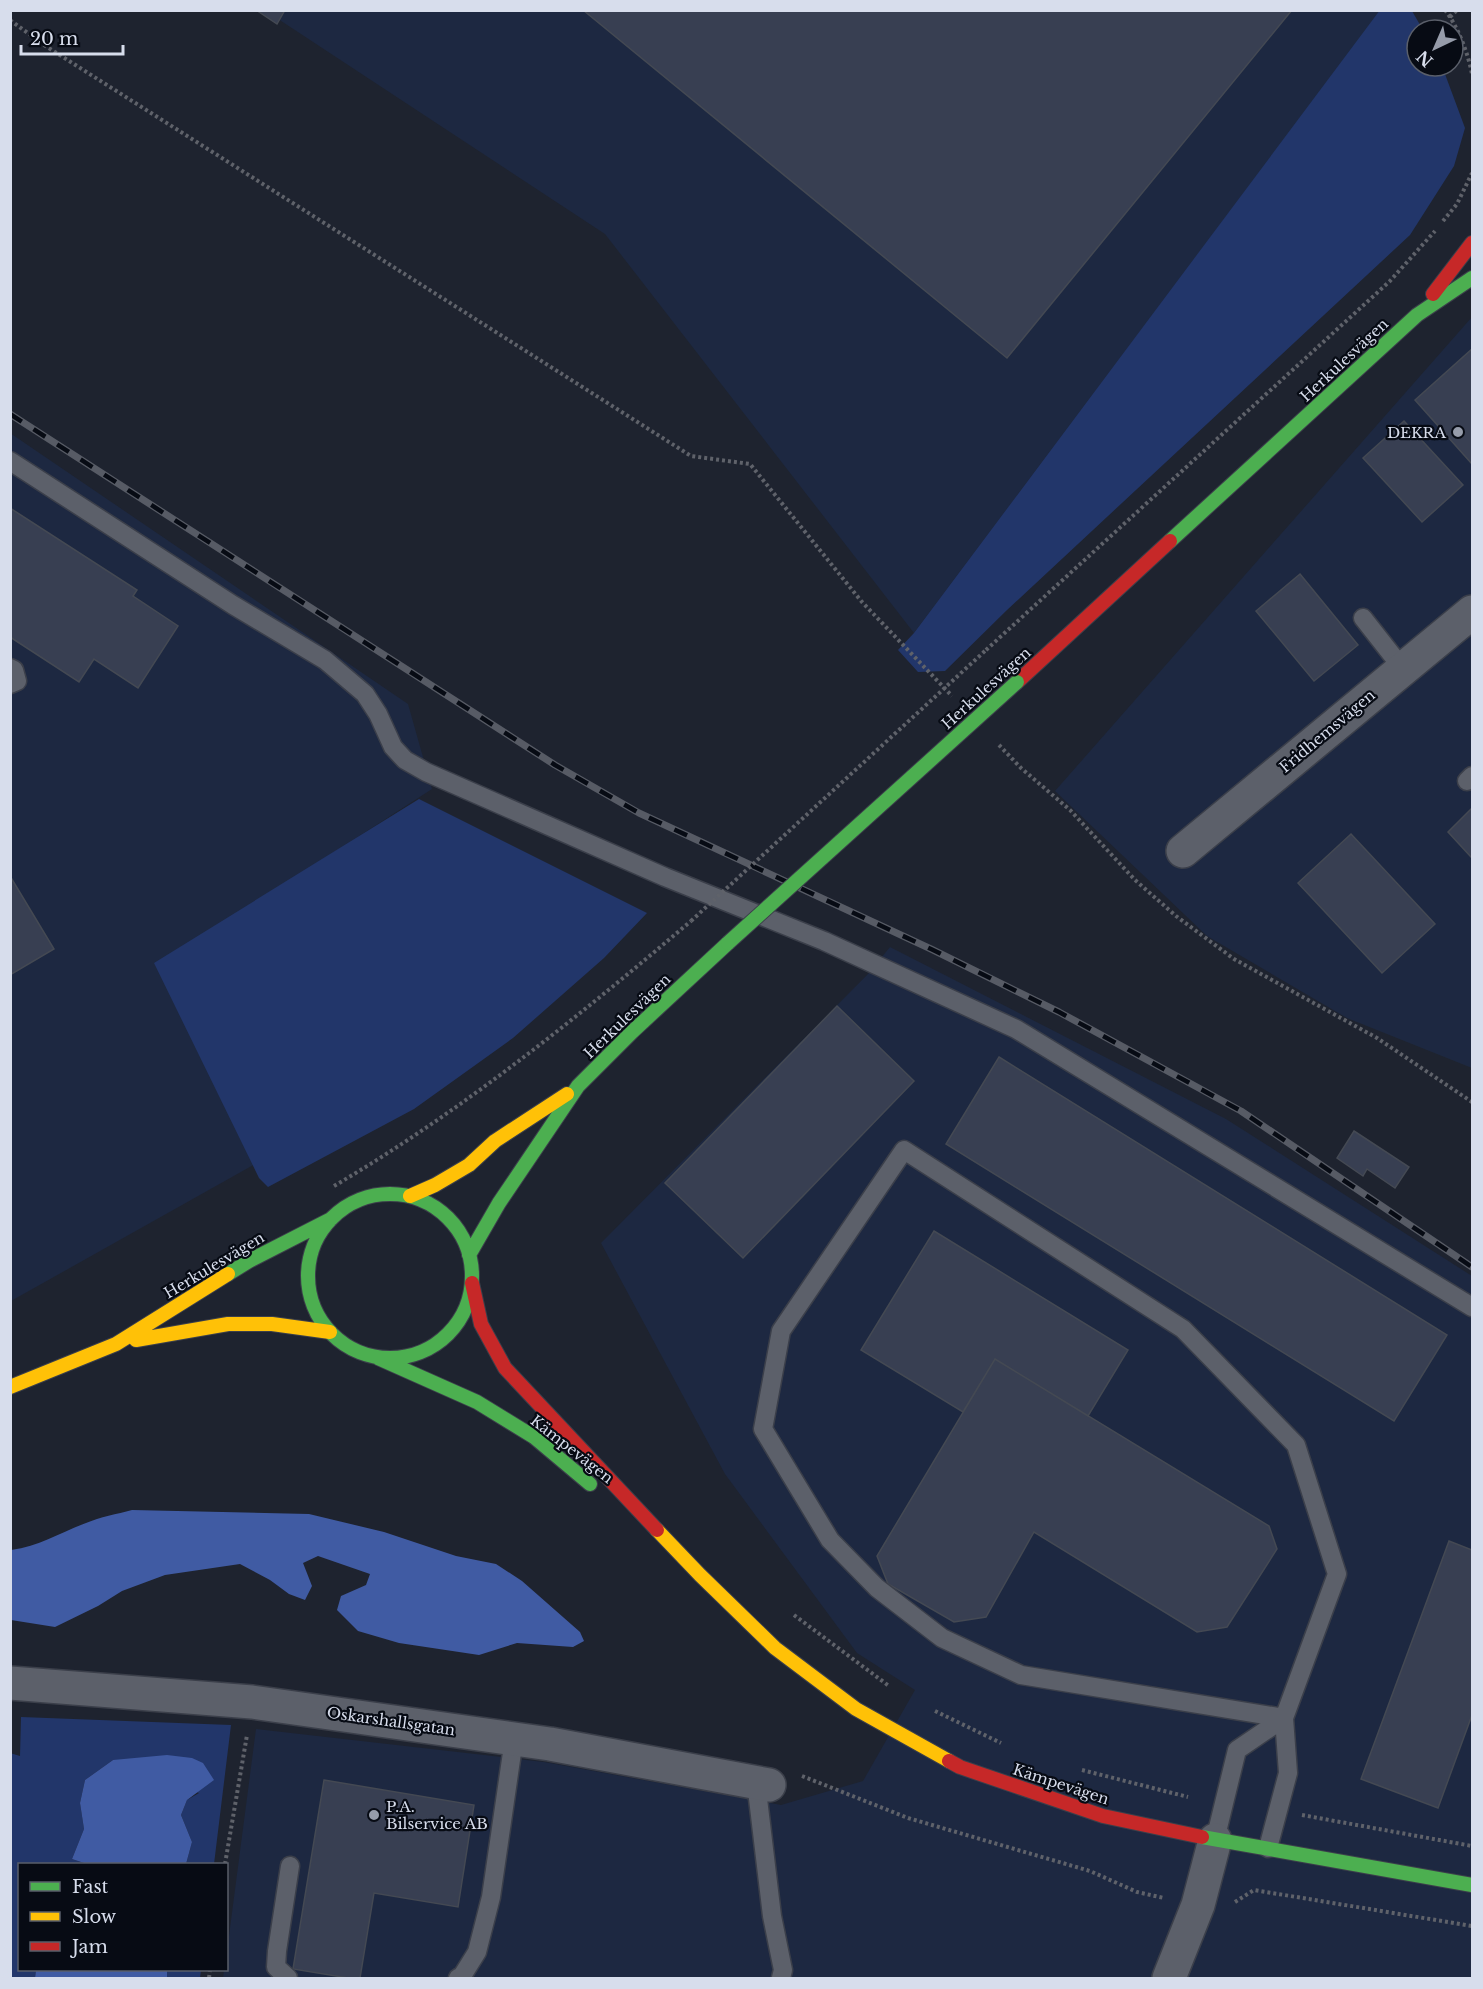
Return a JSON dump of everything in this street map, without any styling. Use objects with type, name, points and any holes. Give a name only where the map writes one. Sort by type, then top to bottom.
[{"type":"main road","name":"Herkulesvägen","points":[[1417,315],[1473,243]]},
{"type":"main road","name":"Herkulesvägen","points":[[469,1255],[500,1203],[578,1086],[632,1032],[1417,315],[1473,278]]},
{"type":"main road","name":"Herkulesvägen","points":[[410,1196],[435,1185],[469,1165],[495,1141],[578,1086]]},
{"type":"main road","points":[[389,1193],[410,1196],[432,1205],[451,1221],[465,1240],[472,1282],[466,1309],[451,1332],[429,1348],[403,1357],[376,1357],[351,1348],[330,1332],[316,1311],[308,1288],[309,1263],[317,1239],[331,1219],[348,1205],[367,1197],[389,1193]]},
{"type":"main road","name":"Herkulesvägen","points":[[10,1388],[116,1344],[249,1261],[331,1219]]},
{"type":"main road","name":"Kämpevägen","points":[[472,1282],[481,1324],[505,1368],[700,1575],[775,1648],[856,1709],[960,1767],[1103,1816],[1215,1840],[1473,1885]]},
{"type":"main road","name":"Herkulesvägen","points":[[116,1344],[215,1325],[296,1326],[330,1332]]},
{"type":"main road","name":"Kämpevägen","points":[[376,1357],[477,1402],[534,1437],[700,1575]]},
{"type":"street","name":"Fridhemsvägen","points":[[1183,850],[1403,669],[1470,617]]},
{"type":"street","name":"Oskarshallsgatan","points":[[10,1683],[252,1702],[550,1744],[762,1784]]},
{"type":"street","points":[[1169,1978],[1198,1905],[1215,1840]]},
{"type":"lane","points":[[10,461],[233,605],[325,660],[364,694],[378,714],[393,747],[405,760],[426,772],[665,877],[824,941],[1016,1029],[1473,1307]]},
{"type":"lane","points":[[1363,618],[1403,669]]},
{"type":"lane","points":[[10,668],[14,670],[17,681],[10,684]]},
{"type":"lane","points":[[1268,1848],[1288,1773],[1284,1718],[1337,1574],[1296,1445],[1183,1329],[904,1150],[781,1331],[763,1429],[830,1540],[877,1588],[942,1638],[1021,1675],[1284,1718]]},
{"type":"lane","points":[[1215,1840],[1237,1750],[1284,1718]]},
{"type":"lane","points":[[458,1978],[462,1976],[477,1952],[491,1897],[514,1739]]},
{"type":"lane","points":[[762,1784],[772,1916],[783,1970],[781,1978]]},
{"type":"lane","points":[[288,1978],[276,1967],[290,1866]]},
{"type":"path","points":[[1445,10],[1473,74]]},
{"type":"path","points":[[1450,17],[1457,10]]},
{"type":"path","points":[[10,21],[691,456],[750,464],[862,602],[957,702]]},
{"type":"path","points":[[327,1191],[368,1167],[530,1053],[595,1003],[691,921],[1390,281],[1423,246],[1456,204],[1473,173]]},
{"type":"path","points":[[997,743],[1021,768],[1070,810],[1134,880],[1176,916],[1234,959],[1377,1038],[1473,1102]]},
{"type":"path","points":[[792,1614],[894,1689]]},
{"type":"path","points":[[225,1863],[252,1702]]},
{"type":"path","points":[[934,1711],[1007,1746]]},
{"type":"path","points":[[1071,1767],[1115,1779]]},
{"type":"path","points":[[762,1784],[795,1773],[908,1818],[1090,1871],[1137,1892],[1226,1911],[1239,1898],[1254,1890],[1473,1926]]},
{"type":"shaded area","points":[[1380,10],[1412,11],[1416,18],[1405,18],[1405,78],[1446,78],[1465,128],[1454,166],[1410,235],[1007,610],[945,671],[918,672],[898,650],[914,633]]},
{"type":"shaded area","points":[[266,11],[1380,11],[914,633],[605,234]]},
{"type":"shaded area","points":[[1472,317],[1472,1068],[1347,1018],[1207,936],[1055,791]]},
{"type":"shaded area","points":[[10,433],[408,704],[432,789],[161,964],[280,1150],[11,1301]]},
{"type":"shaded area","points":[[419,799],[647,913],[604,958],[513,1038],[414,1109],[268,1187],[259,1178],[154,963]]},
{"type":"shaded area","points":[[890,947],[1226,1119],[1472,1276],[1472,1978],[223,1978],[224,1971],[228,1971],[228,1943],[256,1729],[544,1762],[781,1805],[863,1781],[915,1690],[857,1653],[725,1474],[601,1243],[868,974]]},
{"type":"shaded area","points":[[132,1510],[309,1514],[384,1532],[456,1556],[496,1564],[522,1581],[580,1632],[584,1641],[573,1647],[517,1643],[479,1655],[399,1643],[358,1631],[337,1610],[341,1596],[366,1585],[370,1574],[318,1556],[303,1563],[312,1586],[305,1600],[289,1594],[270,1580],[240,1564],[165,1575],[122,1591],[98,1606],[55,1627],[11,1620],[11,1550],[40,1542],[97,1519]]},
{"type":"shaded area","points":[[21,1717],[231,1725],[214,1863],[186,1863],[192,1842],[181,1815],[187,1800],[199,1793],[113,1760],[85,1780],[80,1803],[84,1829],[72,1859],[84,1863],[18,1863],[18,1971],[36,1971],[35,1978],[11,1978],[10,1753],[20,1756]]},
{"type":"shaded area","points":[[167,1755],[192,1758],[203,1763],[214,1780],[187,1800],[181,1815],[192,1842],[186,1863],[84,1863],[72,1859],[84,1829],[80,1803],[85,1780],[113,1760]]},
{"type":"shaded area","points":[[36,1971],[167,1971],[167,1978],[35,1978]]},
{"type":"shaded area","points":[[167,1971],[201,1971],[200,1978],[167,1978]]},
{"type":"building","points":[[256,10],[285,10],[277,24]]},
{"type":"building","points":[[583,10],[1292,10],[1007,358]]},
{"type":"building","name":"DEKRA","points":[[1472,349],[1472,464],[1415,400]]},
{"type":"building","points":[[1404,421],[1463,485],[1422,522],[1363,458]]},
{"type":"building","points":[[10,508],[137,590],[133,596],[178,626],[138,688],[94,659],[79,682],[10,637]]},
{"type":"building","points":[[1300,574],[1358,645],[1314,681],[1256,611]]},
{"type":"building","points":[[1472,808],[1472,858],[1448,832]]},
{"type":"building","points":[[1351,834],[1435,924],[1382,973],[1298,883]]},
{"type":"building","points":[[10,876],[54,949],[10,975]]},
{"type":"building","points":[[837,1006],[914,1081],[743,1258],[665,1183]]},
{"type":"building","points":[[999,1057],[1447,1335],[1394,1421],[946,1144]]},
{"type":"building","points":[[1354,1131],[1409,1167],[1395,1188],[1367,1169],[1363,1176],[1337,1158]]},
{"type":"building","points":[[934,1231],[1128,1350],[1088,1416],[995,1359],[963,1412],[861,1350]]},
{"type":"building","points":[[995,1359],[1269,1526],[1277,1549],[1227,1627],[1197,1632],[1034,1532],[986,1617],[954,1622],[888,1584],[877,1556]]},
{"type":"building","points":[[1449,1541],[1472,1550],[1472,1715],[1438,1808],[1361,1779]]},
{"type":"building","points":[[324,1780],[474,1805],[458,1907],[374,1893],[360,1978],[293,1969]]},
{"type":"railway","points":[[10,414],[555,765],[639,813],[931,949],[1059,1012],[1241,1111],[1472,1267]]},
{"type":"traffic: fast","points":[[1170,541],[1417,315],[1472,278]]},
{"type":"traffic: fast","points":[[728,943],[1017,682]]},
{"type":"traffic: fast","points":[[469,1255],[499,1203],[578,1086],[632,1032],[728,943]]},
{"type":"traffic: fast","points":[[390,1194],[421,1200],[448,1218],[466,1245],[472,1276],[466,1307],[448,1334],[421,1352],[390,1358],[359,1352],[332,1334],[314,1307],[308,1276],[314,1245],[332,1218],[359,1200],[390,1194]]},
{"type":"traffic: fast","points":[[228,1274],[331,1219]]},
{"type":"traffic: fast","points":[[378,1358],[477,1402],[534,1437],[590,1484]]},
{"type":"traffic: fast","points":[[1202,1837],[1472,1885]]},
{"type":"traffic: slow","points":[[410,1196],[435,1185],[469,1165],[495,1141],[567,1094]]},
{"type":"traffic: slow","points":[[10,1387],[116,1344],[228,1274]]},
{"type":"traffic: slow","points":[[136,1340],[228,1324],[272,1324],[330,1332]]},
{"type":"traffic: slow","points":[[657,1530],[775,1648],[856,1709],[949,1761]]},
{"type":"traffic: jam","points":[[1433,294],[1472,243]]},
{"type":"traffic: jam","points":[[1017,682],[1170,541]]},
{"type":"traffic: jam","points":[[472,1283],[481,1324],[505,1368],[657,1530]]},
{"type":"traffic: jam","points":[[949,1761],[960,1767],[1103,1816],[1202,1837]]},
{"type":"place","name":"DEKRA","points":[[1458,432]]},
{"type":"place","name":"P.A. Bilservice AB","points":[[374,1815]]}]
